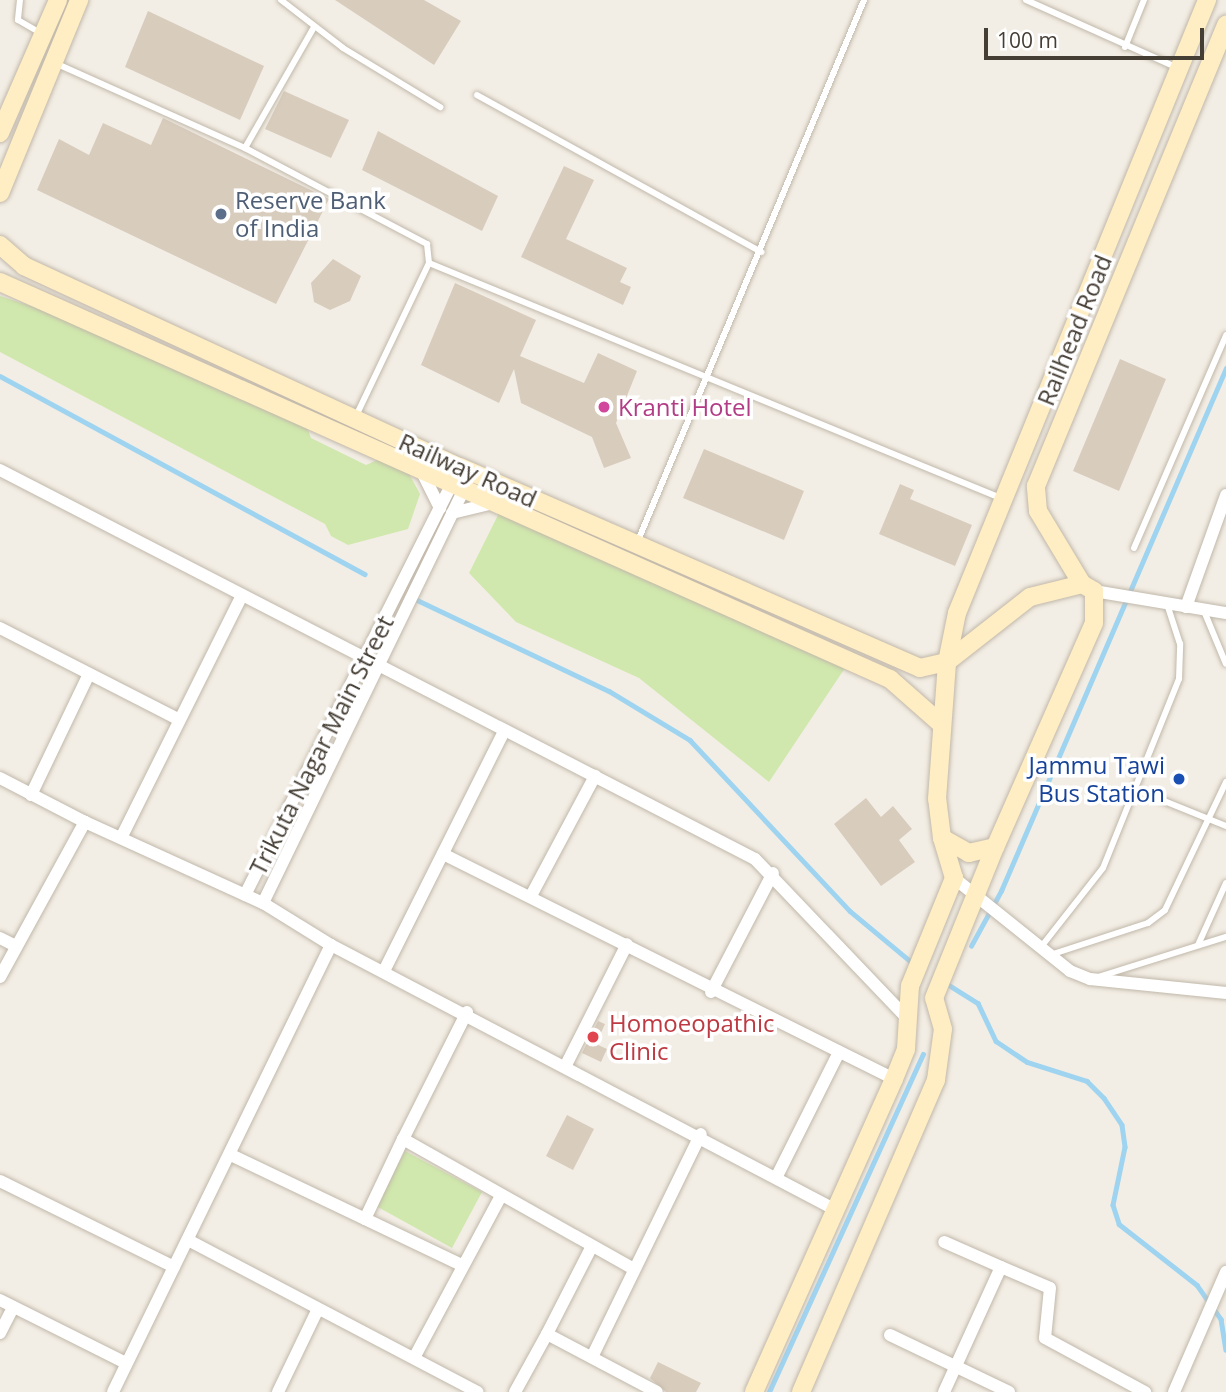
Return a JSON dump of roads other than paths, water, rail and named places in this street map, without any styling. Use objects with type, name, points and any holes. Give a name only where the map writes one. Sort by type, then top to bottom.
[{"type":"main road","points":[[0,134],[58,0]]},
{"type":"main road","points":[[0,193],[79,0]]},
{"type":"main road","name":"Railhead Road","points":[[954,878],[942,838],[940,723],[947,662],[957,613],[1006,501],[1207,0]]},
{"type":"main road","name":"Railhead Road","points":[[1088,587],[1038,511],[1036,486],[1226,24]]},
{"type":"main road","points":[[1170,90],[1196,102]]},
{"type":"main road","name":"Railway Road","points":[[0,245],[24,266],[355,419],[462,477],[636,545],[801,629],[903,665],[947,662]]},
{"type":"main road","points":[[0,282],[419,467],[462,477],[497,502],[801,629],[890,679],[940,723]]},
{"type":"main road","points":[[801,1392],[936,1080],[943,1029],[934,998],[953,942],[976,899],[995,847],[1086,648],[1088,587],[1030,597],[947,662]]},
{"type":"main road","points":[[942,838],[970,853],[995,847]]},
{"type":"main road","points":[[754,1392],[906,1049],[910,986],[954,878]]},
{"type":"street","points":[[419,467],[446,510],[497,502]]},
{"type":"street","points":[[0,470],[372,660],[504,731],[727,842],[773,873],[907,1018]]},
{"type":"street","name":"Trikuta Nagar Main Street","points":[[0,778],[85,822],[122,836],[245,895],[372,660],[462,477]]},
{"type":"street","points":[[1186,607],[1226,495]]},
{"type":"street","points":[[1088,587],[1114,590],[1204,611],[1226,613]]},
{"type":"street","points":[[122,836],[242,594]]},
{"type":"street","points":[[0,628],[178,719]]},
{"type":"street","points":[[263,903],[372,660]]},
{"type":"street","points":[[31,794],[89,674]]},
{"type":"street","points":[[385,969],[504,731]]},
{"type":"street","points":[[533,894],[595,776]]},
{"type":"street","points":[[0,977],[85,822]]},
{"type":"street","points":[[443,854],[533,894],[711,992],[894,1079]]},
{"type":"street","points":[[711,992],[773,873]]},
{"type":"street","points":[[954,878],[976,899],[1045,952],[1090,979],[1226,993]]},
{"type":"street","points":[[245,895],[263,903],[331,945],[385,969],[567,1063],[834,1209]]},
{"type":"street","points":[[0,938],[16,946]]},
{"type":"street","points":[[567,1063],[627,944]]},
{"type":"street","points":[[113,1392],[232,1155],[331,945]]},
{"type":"street","points":[[365,1219],[467,1012]]},
{"type":"street","points":[[777,1177],[838,1054]]},
{"type":"street","points":[[592,1357],[701,1134]]},
{"type":"street","points":[[403,1139],[634,1269]]},
{"type":"street","points":[[232,1155],[462,1265]]},
{"type":"street","points":[[0,1181],[174,1267]]},
{"type":"street","points":[[414,1358],[501,1196]]},
{"type":"street","points":[[188,1240],[478,1392]]},
{"type":"street","points":[[944,1242],[1050,1288],[1045,1338],[1145,1392]]},
{"type":"street","points":[[515,1392],[592,1246]]},
{"type":"street","points":[[944,1392],[1001,1267]]},
{"type":"street","points":[[1174,1392],[1226,1272]]},
{"type":"street","points":[[0,1300],[126,1363]]},
{"type":"street","points":[[0,1333],[13,1307]]},
{"type":"street","points":[[278,1392],[318,1309]]},
{"type":"street","points":[[547,1334],[657,1392]]},
{"type":"street","points":[[890,1335],[954,1368],[1009,1392]]},
{"type":"lane","points":[[20,0],[18,20],[43,34]]},
{"type":"lane","points":[[281,0],[314,27],[440,107]]},
{"type":"lane","points":[[636,545],[709,379],[864,0]]},
{"type":"lane","points":[[1026,0],[1125,47],[1179,69]]},
{"type":"lane","points":[[1125,47],[1144,0]]},
{"type":"lane","points":[[245,148],[314,27]]},
{"type":"lane","points":[[53,62],[245,148],[410,231],[428,244],[429,263],[355,419]]},
{"type":"lane","points":[[477,95],[761,252]]},
{"type":"lane","points":[[429,263],[1006,501]]},
{"type":"lane","points":[[1134,548],[1226,335]]},
{"type":"lane","points":[[1045,952],[1103,869],[1137,790],[1179,679],[1180,644],[1163,601]]},
{"type":"lane","points":[[1204,611],[1226,664]]},
{"type":"lane","points":[[1045,952],[1148,923],[1165,909],[1206,818],[1226,782]]},
{"type":"lane","points":[[1137,790],[1226,826]]},
{"type":"lane","points":[[1198,945],[1226,883]]},
{"type":"lane","points":[[1090,979],[1226,937]]},
{"type":"waterway","points":[[971,946],[1001,891],[1226,368]]},
{"type":"waterway","points":[[0,376],[365,574]]},
{"type":"waterway","points":[[413,598],[609,691],[690,740],[850,911],[915,965]]},
{"type":"waterway","points":[[944,982],[978,1003],[996,1041],[1027,1062],[1087,1081],[1104,1098],[1122,1125],[1125,1147],[1113,1205],[1119,1224],[1197,1285],[1221,1319],[1226,1350]]},
{"type":"waterway","points":[[769,1392],[923,1054]]},
{"type":"place","name":"Reserve Bank of India","points":[[221,214]]},
{"type":"place","name":"Kranti Hotel","points":[[604,407]]},
{"type":"place","name":"Jammu Tawi Bus Station","points":[[1179,779]]},
{"type":"place","name":"Homoeopathic Clinic","points":[[593,1037]]}]
